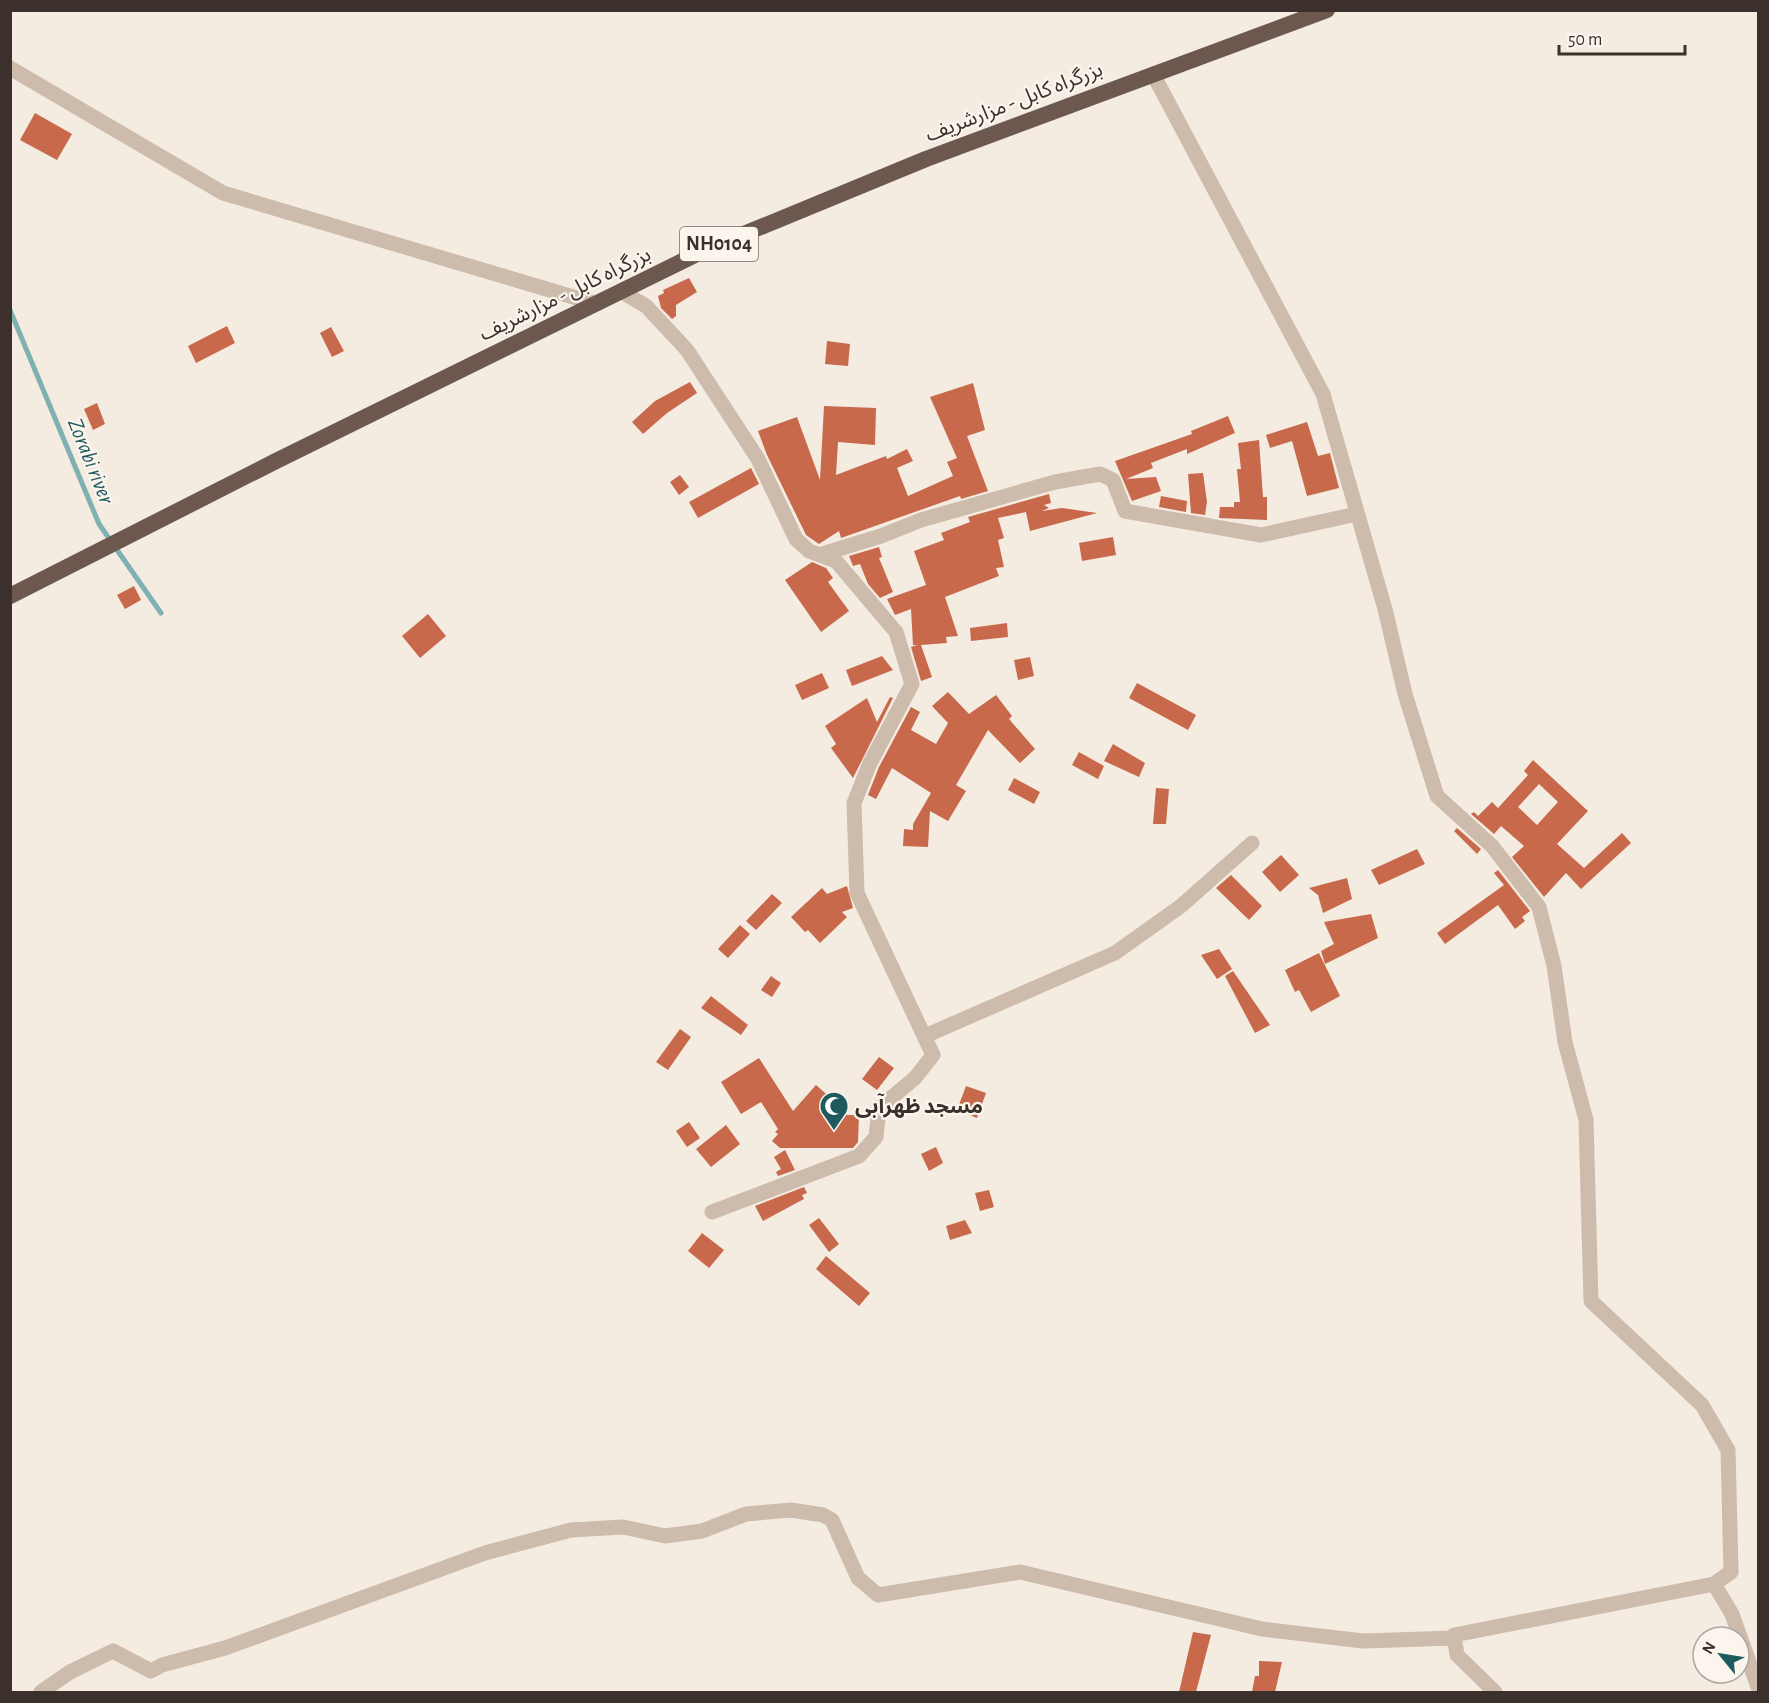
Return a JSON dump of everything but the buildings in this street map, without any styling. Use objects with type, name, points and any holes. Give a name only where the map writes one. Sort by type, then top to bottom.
[{"type":"highway","name":"بزرگراه کابل - مزارشریف","points":[[10,596],[705,250],[915,163],[1327,10]]},
{"type":"street","points":[[10,68],[223,193],[597,304]]},
{"type":"street","points":[[40,1692],[70,1672],[112,1651],[151,1671],[162,1665],[225,1648],[485,1553],[571,1530],[623,1527],[665,1536],[702,1531],[746,1514],[791,1510],[823,1515],[832,1520],[858,1578],[878,1595],[1020,1572],[1262,1629],[1363,1641],[1454,1638],[1454,1635],[1714,1584],[1731,1572],[1728,1450],[1702,1405],[1591,1301],[1586,1120],[1565,1042],[1554,966],[1539,907],[1492,846],[1437,796],[1405,694],[1385,609],[1323,394],[1153,74]]},
{"type":"street","points":[[621,292],[646,306],[687,350],[758,459],[796,539],[809,551],[836,561],[896,632],[912,684],[870,763],[854,803],[857,893],[933,1055],[915,1078],[879,1108],[876,1137],[859,1156],[712,1212]]},
{"type":"street","points":[[819,555],[881,536],[921,520],[1055,482],[1100,474],[1113,480],[1125,511],[1262,535],[1357,514]]},
{"type":"street","points":[[925,1036],[1115,953],[1181,906],[1252,843]]},
{"type":"street","points":[[1714,1584],[1732,1614],[1758,1687]]},
{"type":"street","points":[[1454,1638],[1457,1655],[1495,1692]]},
{"type":"waterway","name":"Zorabi river","points":[[10,310],[99,524],[161,613]]},
{"type":"place","name":"مسجد ظهرآبی","points":[[834,1132]]}]
